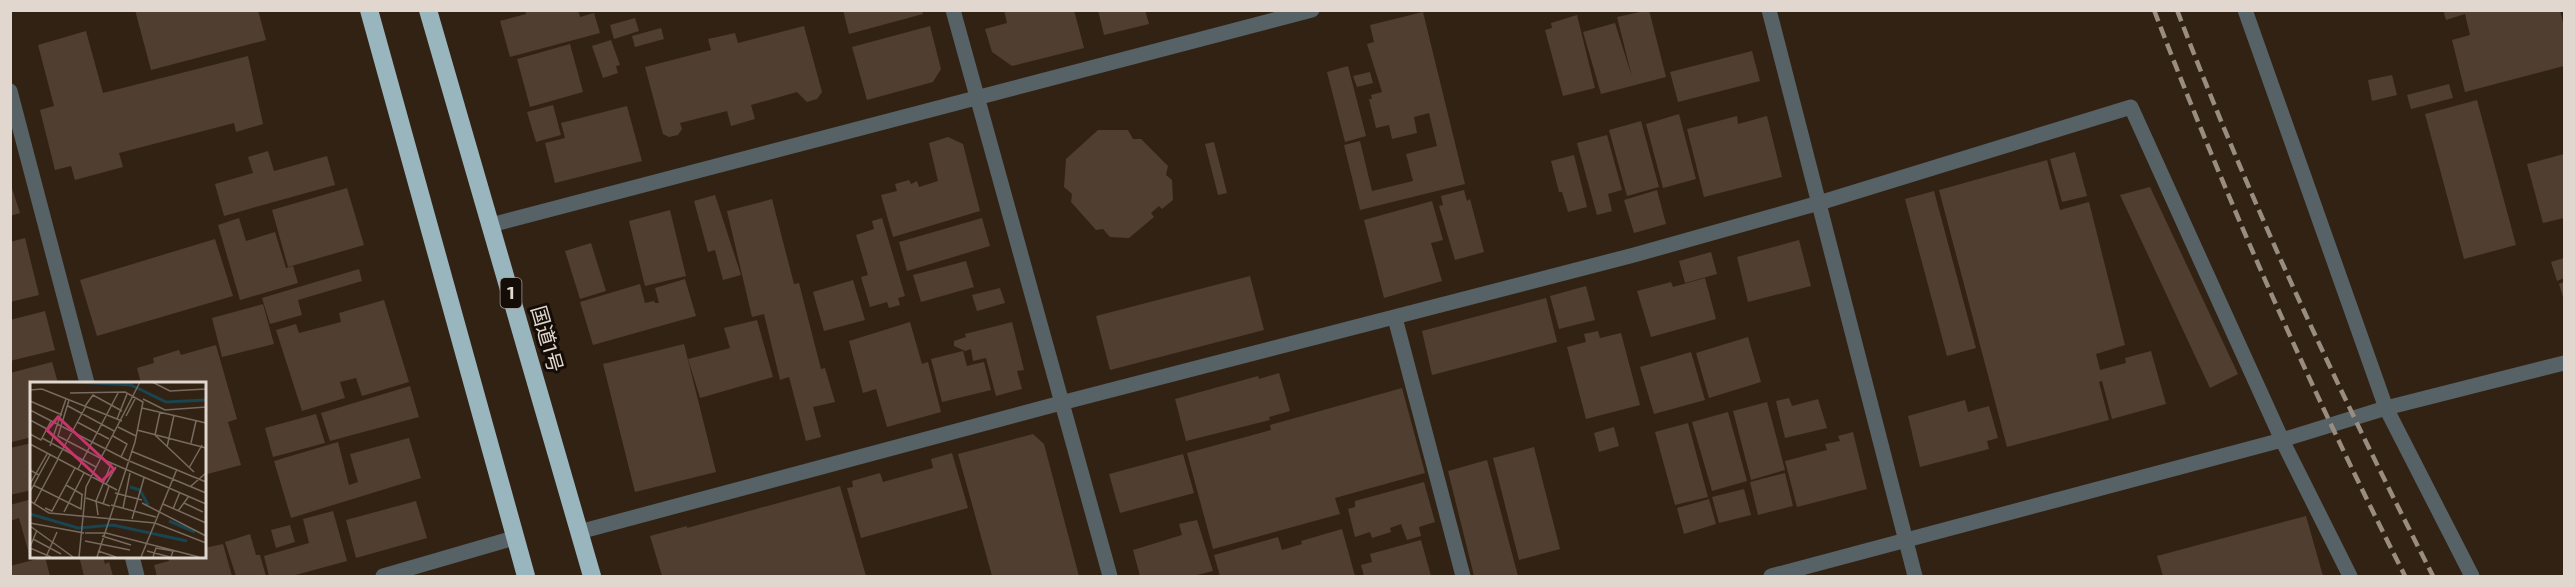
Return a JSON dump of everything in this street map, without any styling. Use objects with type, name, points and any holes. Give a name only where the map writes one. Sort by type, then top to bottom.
[{"type":"highway","points":[[369,10],[526,576]]},
{"type":"highway","name":"国道1号","points":[[428,10],[592,576]]},
{"type":"street","points":[[953,10],[1110,576]]},
{"type":"street","points":[[491,225],[1312,10]]},
{"type":"street","points":[[1769,10],[1915,576]]},
{"type":"street","points":[[2246,10],[2386,408],[2472,576]]},
{"type":"street","points":[[10,91],[87,382]]},
{"type":"street","points":[[579,532],[1061,403],[1634,255],[1819,203],[2131,107],[2282,440],[2350,576]]},
{"type":"street","points":[[1395,318],[1463,576]]},
{"type":"street","points":[[1771,576],[2282,440],[2386,408],[2565,363]]},
{"type":"street","points":[[383,576],[514,538]]},
{"type":"street","points":[[132,557],[137,576]]},
{"type":"building","points":[[135,10],[258,10],[266,40],[151,70]]},
{"type":"building","points":[[525,10],[578,10],[580,17],[594,13],[600,33],[510,57],[500,21],[526,14]]},
{"type":"building","points":[[843,10],[922,10],[923,14],[849,34]]},
{"type":"building","points":[[1004,10],[1074,10],[1084,48],[1012,66],[992,52],[985,29],[1007,23]]},
{"type":"building","points":[[1098,10],[1145,10],[1149,24],[1104,35]]},
{"type":"building","points":[[1649,10],[1666,77],[1601,94],[1583,32],[1615,23],[1632,77],[1617,17]]},
{"type":"building","points":[[2443,10],[2560,10],[2564,27],[2564,66],[2465,92],[2452,40],[2470,35],[2465,14],[2446,20]]},
{"type":"building","points":[[1423,12],[1465,184],[1360,210],[1344,145],[1360,141],[1372,191],[1413,181],[1406,154],[1437,146],[1429,113],[1414,117],[1417,133],[1392,139],[1389,125],[1376,128],[1369,99],[1372,99],[1371,95],[1382,92],[1367,44],[1374,42],[1370,25]]},
{"type":"building","points":[[1577,15],[1595,88],[1563,96],[1545,30],[1552,28],[1551,23]]},
{"type":"building","points":[[635,18],[639,31],[614,39],[610,25]]},
{"type":"building","points":[[804,26],[822,92],[817,99],[807,102],[797,92],[751,105],[755,119],[731,126],[727,111],[680,123],[682,129],[678,135],[669,137],[663,134],[645,67],[711,50],[708,39],[735,33],[738,43]]},
{"type":"building","points":[[930,26],[941,69],[933,82],[867,100],[852,47]]},
{"type":"building","points":[[661,28],[664,39],[635,47],[632,36]]},
{"type":"building","points":[[86,31],[103,93],[248,56],[263,124],[236,132],[234,123],[119,153],[123,167],[75,180],[71,166],[55,170],[40,110],[54,106],[38,45]]},
{"type":"building","points":[[611,40],[620,65],[616,66],[618,73],[603,78],[592,46]]},
{"type":"building","points":[[570,44],[583,92],[530,107],[517,59]]},
{"type":"building","points":[[1752,51],[1760,81],[1678,102],[1670,72]]},
{"type":"building","points":[[1348,66],[1366,136],[1345,142],[1327,72]]},
{"type":"building","points":[[1370,72],[1373,83],[1357,87],[1353,76]]},
{"type":"building","points":[[2392,75],[2397,95],[2372,101],[2368,80]]},
{"type":"building","points":[[2449,84],[2453,98],[2411,109],[2407,95]]},
{"type":"building","points":[[2477,100],[2516,245],[2464,259],[2425,114]]},
{"type":"building","points":[[553,105],[561,135],[536,142],[527,112]]},
{"type":"building","points":[[627,106],[642,161],[555,183],[545,143],[565,138],[561,123]]},
{"type":"building","points":[[1679,114],[1696,179],[1663,188],[1646,124]]},
{"type":"building","points":[[1737,116],[1738,124],[1767,116],[1782,177],[1704,197],[1687,129]]},
{"type":"building","points":[[1641,121],[1659,187],[1627,196],[1609,130]]},
{"type":"building","points":[[1098,130],[1128,130],[1133,139],[1141,139],[1168,166],[1166,175],[1172,180],[1173,200],[1162,209],[1159,206],[1151,213],[1154,217],[1129,238],[1110,237],[1103,229],[1096,230],[1071,202],[1072,194],[1064,187],[1066,159]]},
{"type":"building","points":[[1607,135],[1622,190],[1608,194],[1612,211],[1597,215],[1577,143]]},
{"type":"building","points":[[948,137],[963,144],[980,211],[893,237],[881,195],[897,191],[895,184],[909,180],[911,184],[917,181],[919,187],[938,181],[929,143]]},
{"type":"building","points":[[1214,142],[1227,193],[1218,195],[1205,144]]},
{"type":"building","points":[[268,151],[274,171],[327,156],[335,185],[224,216],[215,184],[253,173],[248,157]]},
{"type":"building","points":[[2075,152],[2087,196],[2062,202],[2050,159]]},
{"type":"building","points":[[2564,154],[2564,218],[2543,223],[2527,164]]},
{"type":"building","points":[[1574,155],[1587,207],[1568,212],[1562,192],[1559,192],[1551,161]]},
{"type":"building","points":[[2047,160],[2060,210],[2089,202],[2125,345],[2096,354],[2100,370],[2126,363],[2125,358],[2151,351],[2166,404],[2112,419],[2102,381],[2099,382],[2109,420],[2007,447],[1939,190]]},
{"type":"building","points":[[10,182],[20,213],[10,216]]},
{"type":"building","points":[[2150,187],[2238,374],[2210,388],[2120,195]]},
{"type":"building","points":[[347,188],[364,245],[288,267],[272,210]]},
{"type":"building","points":[[1464,190],[1467,201],[1470,199],[1484,252],[1455,260],[1439,206],[1443,205],[1441,196]]},
{"type":"building","points":[[1657,190],[1666,224],[1634,233],[1624,200]]},
{"type":"building","points":[[1934,191],[1976,348],[1947,356],[1905,199]]},
{"type":"building","points":[[715,195],[741,275],[723,280],[715,250],[708,252],[694,201]]},
{"type":"building","points":[[772,199],[794,284],[799,283],[821,369],[825,368],[835,402],[813,407],[821,437],[806,441],[789,377],[780,380],[764,314],[752,317],[727,211]]},
{"type":"building","points":[[1432,201],[1443,240],[1431,243],[1442,281],[1384,298],[1364,220]]},
{"type":"building","points":[[670,210],[686,276],[645,286],[629,221]]},
{"type":"building","points":[[239,218],[246,241],[275,232],[286,268],[293,266],[298,283],[240,300],[218,225]]},
{"type":"building","points":[[882,218],[905,296],[898,298],[900,305],[889,308],[887,302],[870,307],[861,277],[868,275],[856,235],[874,229],[872,221]]},
{"type":"building","points":[[982,218],[990,246],[907,271],[899,242]]},
{"type":"building","points":[[25,238],[39,295],[10,302],[10,242]]},
{"type":"building","points":[[215,239],[233,296],[97,336],[80,280]]},
{"type":"building","points":[[1799,240],[1811,286],[1748,302],[1737,257]]},
{"type":"building","points":[[591,243],[606,291],[580,299],[565,251]]},
{"type":"building","points":[[1711,252],[1717,274],[1685,283],[1679,261]]},
{"type":"building","points":[[2564,258],[2564,278],[2557,281],[2551,262]]},
{"type":"building","points":[[966,261],[974,287],[921,302],[913,275]]},
{"type":"building","points":[[359,269],[362,281],[298,300],[302,315],[270,324],[262,298]]},
{"type":"building","points":[[1250,276],[1264,330],[1110,370],[1096,316]]},
{"type":"building","points":[[1705,278],[1716,319],[1651,337],[1637,291],[1671,282],[1673,287]]},
{"type":"building","points":[[685,279],[696,316],[593,345],[580,302],[640,284],[645,303],[654,301],[659,303],[655,288]]},
{"type":"building","points":[[853,280],[865,320],[824,331],[813,292]]},
{"type":"building","points":[[2564,282],[2564,300],[2559,284]]},
{"type":"building","points":[[1586,286],[1595,320],[1559,329],[1550,296]]},
{"type":"building","points":[[1000,288],[1005,303],[977,311],[972,295]]},
{"type":"building","points":[[1546,298],[1557,342],[1432,375],[1422,331]]},
{"type":"building","points":[[384,300],[409,382],[362,396],[356,378],[340,382],[345,398],[302,411],[276,330],[296,324],[299,333],[341,322],[339,313]]},
{"type":"building","points":[[263,304],[274,344],[222,357],[212,318]]},
{"type":"building","points":[[45,311],[55,350],[10,361],[10,320]]},
{"type":"building","points":[[757,320],[773,377],[700,398],[688,359],[730,348],[724,328]]},
{"type":"building","points":[[910,322],[922,364],[928,362],[941,412],[887,427],[876,389],[863,393],[849,341]]},
{"type":"building","points":[[1012,322],[1024,370],[1017,371],[1022,389],[996,396],[986,358],[973,361],[971,349],[965,351],[954,346],[954,341],[966,337],[965,334]]},
{"type":"building","points":[[1598,331],[1600,338],[1621,333],[1640,405],[1586,419],[1567,347],[1586,342],[1584,334]]},
{"type":"building","points":[[1748,337],[1761,382],[1709,398],[1696,353]]},
{"type":"building","points":[[684,344],[716,472],[635,492],[603,364]]},
{"type":"building","points":[[216,345],[237,419],[228,422],[241,465],[206,474],[206,382],[141,382],[137,368],[154,363],[153,358],[179,350],[181,355]]},
{"type":"building","points":[[963,351],[967,366],[984,362],[991,390],[942,402],[931,359]]},
{"type":"building","points":[[1691,352],[1705,400],[1654,414],[1640,367]]},
{"type":"building","points":[[52,362],[58,382],[30,382],[30,438],[12,442],[10,373]]},
{"type":"building","points":[[1279,373],[1290,411],[1269,417],[1270,420],[1186,441],[1175,399],[1258,376],[1259,379]]},
{"type":"building","points":[[410,386],[419,417],[330,441],[321,413]]},
{"type":"building","points":[[1402,388],[1425,473],[1335,498],[1340,514],[1213,549],[1187,453],[1271,430],[1270,425]]},
{"type":"building","points":[[1789,398],[1792,406],[1818,399],[1827,428],[1785,438],[1776,401]]},
{"type":"building","points":[[1965,400],[1968,412],[1989,406],[1998,438],[1987,441],[1989,449],[1920,467],[1908,416]]},
{"type":"building","points":[[1767,402],[1785,470],[1751,480],[1733,411]]},
{"type":"building","points":[[1728,412],[1747,481],[1712,491],[1692,422]]},
{"type":"building","points":[[316,414],[325,443],[273,457],[265,428]]},
{"type":"building","points":[[1688,423],[1708,497],[1675,505],[1655,432]]},
{"type":"building","points":[[1614,427],[1619,446],[1599,452],[1594,433]]},
{"type":"building","points":[[1853,432],[1867,489],[1797,507],[1785,461],[1827,450],[1825,444],[1840,441],[1838,436]]},
{"type":"building","points":[[1033,434],[1044,444],[1079,576],[992,576],[958,454]]},
{"type":"building","points":[[409,438],[421,478],[291,518],[274,461],[338,442],[349,485],[358,482],[350,454]]},
{"type":"building","points":[[30,443],[30,490],[10,495],[10,448]]},
{"type":"building","points":[[1534,447],[1560,549],[1519,560],[1493,458]]},
{"type":"building","points":[[952,453],[968,508],[861,538],[847,488],[853,487],[852,481],[880,473],[883,482],[933,468],[931,459]]},
{"type":"building","points":[[1183,454],[1194,493],[1120,513],[1109,474]]},
{"type":"building","points":[[1487,460],[1518,576],[1474,576],[1448,471]]},
{"type":"building","points":[[1785,473],[1793,506],[1758,515],[1750,482]]},
{"type":"building","points":[[1424,482],[1435,522],[1419,527],[1421,536],[1407,540],[1401,524],[1390,528],[1391,532],[1372,538],[1370,532],[1355,537],[1348,509],[1355,507],[1355,501]]},
{"type":"building","points":[[840,486],[866,576],[662,576],[650,536]]},
{"type":"building","points":[[1744,489],[1751,515],[1719,523],[1712,497]]},
{"type":"building","points":[[1709,499],[1716,524],[1684,534],[1677,508]]},
{"type":"building","points":[[30,500],[30,554],[19,518],[10,521],[10,505]]},
{"type":"building","points":[[416,501],[427,538],[356,558],[346,520]]},
{"type":"building","points":[[333,511],[347,561],[292,576],[269,576],[264,556],[309,543],[303,519]]},
{"type":"building","points":[[2306,516],[2323,576],[2163,576],[2157,556]]},
{"type":"building","points":[[1197,520],[1213,571],[1193,576],[1140,576],[1133,550],[1182,535],[1179,524]]},
{"type":"building","points":[[290,525],[295,542],[276,548],[271,530]]},
{"type":"building","points":[[1342,529],[1355,576],[1220,576],[1214,555],[1278,537],[1282,550],[1302,544],[1301,541]]},
{"type":"building","points":[[250,534],[256,555],[260,555],[266,576],[236,576],[225,542]]},
{"type":"building","points":[[1421,540],[1431,576],[1364,576],[1361,565],[1372,562],[1370,554]]},
{"type":"building","points":[[223,544],[232,576],[157,576],[154,565],[169,561],[168,558],[206,557],[206,548]]},
{"type":"building","points":[[45,557],[50,576],[10,576],[10,566]]},
{"type":"building","points":[[79,557],[103,557],[105,564],[109,562],[113,576],[84,576]]},
{"type":"railway","points":[[2154,10],[2211,154],[2272,296],[2405,576]]},
{"type":"railway","points":[[2177,10],[2235,154],[2298,297],[2433,576]]}]
